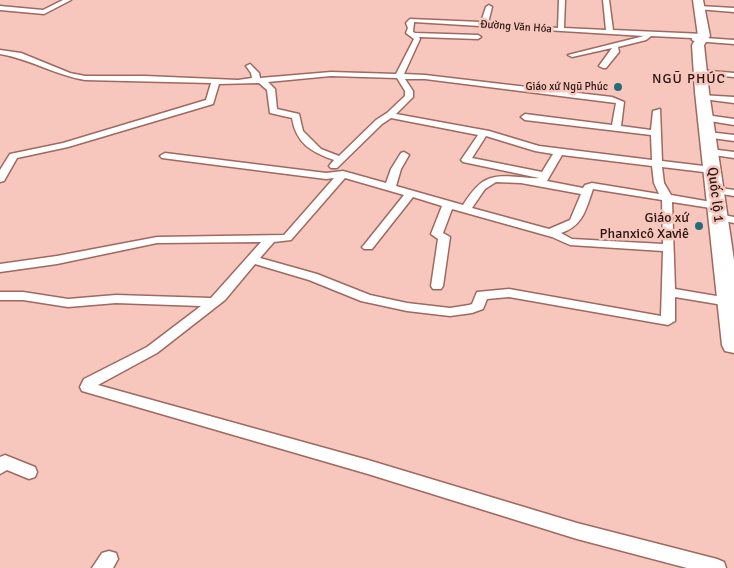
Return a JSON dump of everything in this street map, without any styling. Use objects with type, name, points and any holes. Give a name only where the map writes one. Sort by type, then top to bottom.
[{"type":"highway","name":"Quốc lộ 1","points":[[698,4],[697,39],[703,97],[709,144],[727,241],[729,302],[734,345]]},
{"type":"highway","name":"Quốc lộ 1","points":[[687,19],[697,39]]},
{"type":"street","points":[[0,8],[44,12],[68,0]]},
{"type":"street","points":[[561,30],[562,0]]},
{"type":"street","points":[[606,0],[610,32]]},
{"type":"street","points":[[698,4],[734,10]]},
{"type":"street","points":[[484,25],[489,7]]},
{"type":"street","name":"Đường Văn Hóa","points":[[400,76],[417,39],[415,35],[409,32],[411,28],[409,23],[414,20],[652,34],[734,42]]},
{"type":"street","points":[[572,55],[644,39],[652,34]]},
{"type":"street","points":[[415,35],[478,37]]},
{"type":"street","points":[[604,66],[616,50],[614,46]]},
{"type":"street","points":[[0,52],[18,55],[68,75],[85,78],[145,78],[215,82],[331,74],[425,77],[612,100],[620,102],[616,128]]},
{"type":"street","points":[[250,66],[259,80],[270,89],[273,111],[296,116],[299,132],[318,151],[339,159]]},
{"type":"street","points":[[701,72],[734,75]]},
{"type":"street","points":[[326,176],[339,159],[409,97],[409,91],[400,76]]},
{"type":"street","points":[[0,158],[65,145],[207,103],[211,100],[215,82]]},
{"type":"street","points":[[703,97],[734,100]]},
{"type":"street","points":[[253,260],[313,277],[366,298],[407,307],[444,312],[472,309],[478,306],[482,294],[509,293],[668,321],[669,248],[666,224],[667,198],[659,183],[656,133],[657,111]]},
{"type":"street","points":[[390,115],[484,133],[538,149],[657,164],[709,144],[734,138]]},
{"type":"street","points":[[525,117],[656,133]]},
{"type":"street","points":[[709,144],[734,122]]},
{"type":"street","points":[[484,133],[466,160],[520,176],[543,180],[586,192]]},
{"type":"street","points":[[709,144],[734,155]]},
{"type":"street","points":[[543,180],[559,152]]},
{"type":"street","points":[[390,188],[396,169],[404,155]]},
{"type":"street","points":[[0,179],[12,156]]},
{"type":"street","points":[[165,156],[326,176],[343,174],[549,233],[570,242],[669,248]]},
{"type":"street","points":[[0,268],[57,260],[157,240],[288,238],[343,174]]},
{"type":"street","points":[[466,209],[486,182],[498,178],[520,176]]},
{"type":"street","points":[[549,233],[561,230],[576,222],[586,192],[592,186],[721,209],[734,193]]},
{"type":"street","points":[[368,247],[410,194]]},
{"type":"street","points":[[437,286],[444,237],[437,234],[448,204]]},
{"type":"street","points":[[271,238],[214,302],[152,350],[88,383],[87,387],[368,467],[578,531],[717,568]]},
{"type":"street","points":[[669,292],[729,302]]},
{"type":"street","points":[[0,296],[23,296],[68,303],[116,299],[214,302]]},
{"type":"street","points":[[0,466],[5,462],[29,472]]},
{"type":"place","name":"Giáo xứ Ngũ Phúc","points":[[618,87]]},
{"type":"place","name":"Giáo xứ Phanxicô Xaviê","points":[[699,226]]},
{"type":"district","name":"NGŨ PHÚC","points":[[689,79]]}]
